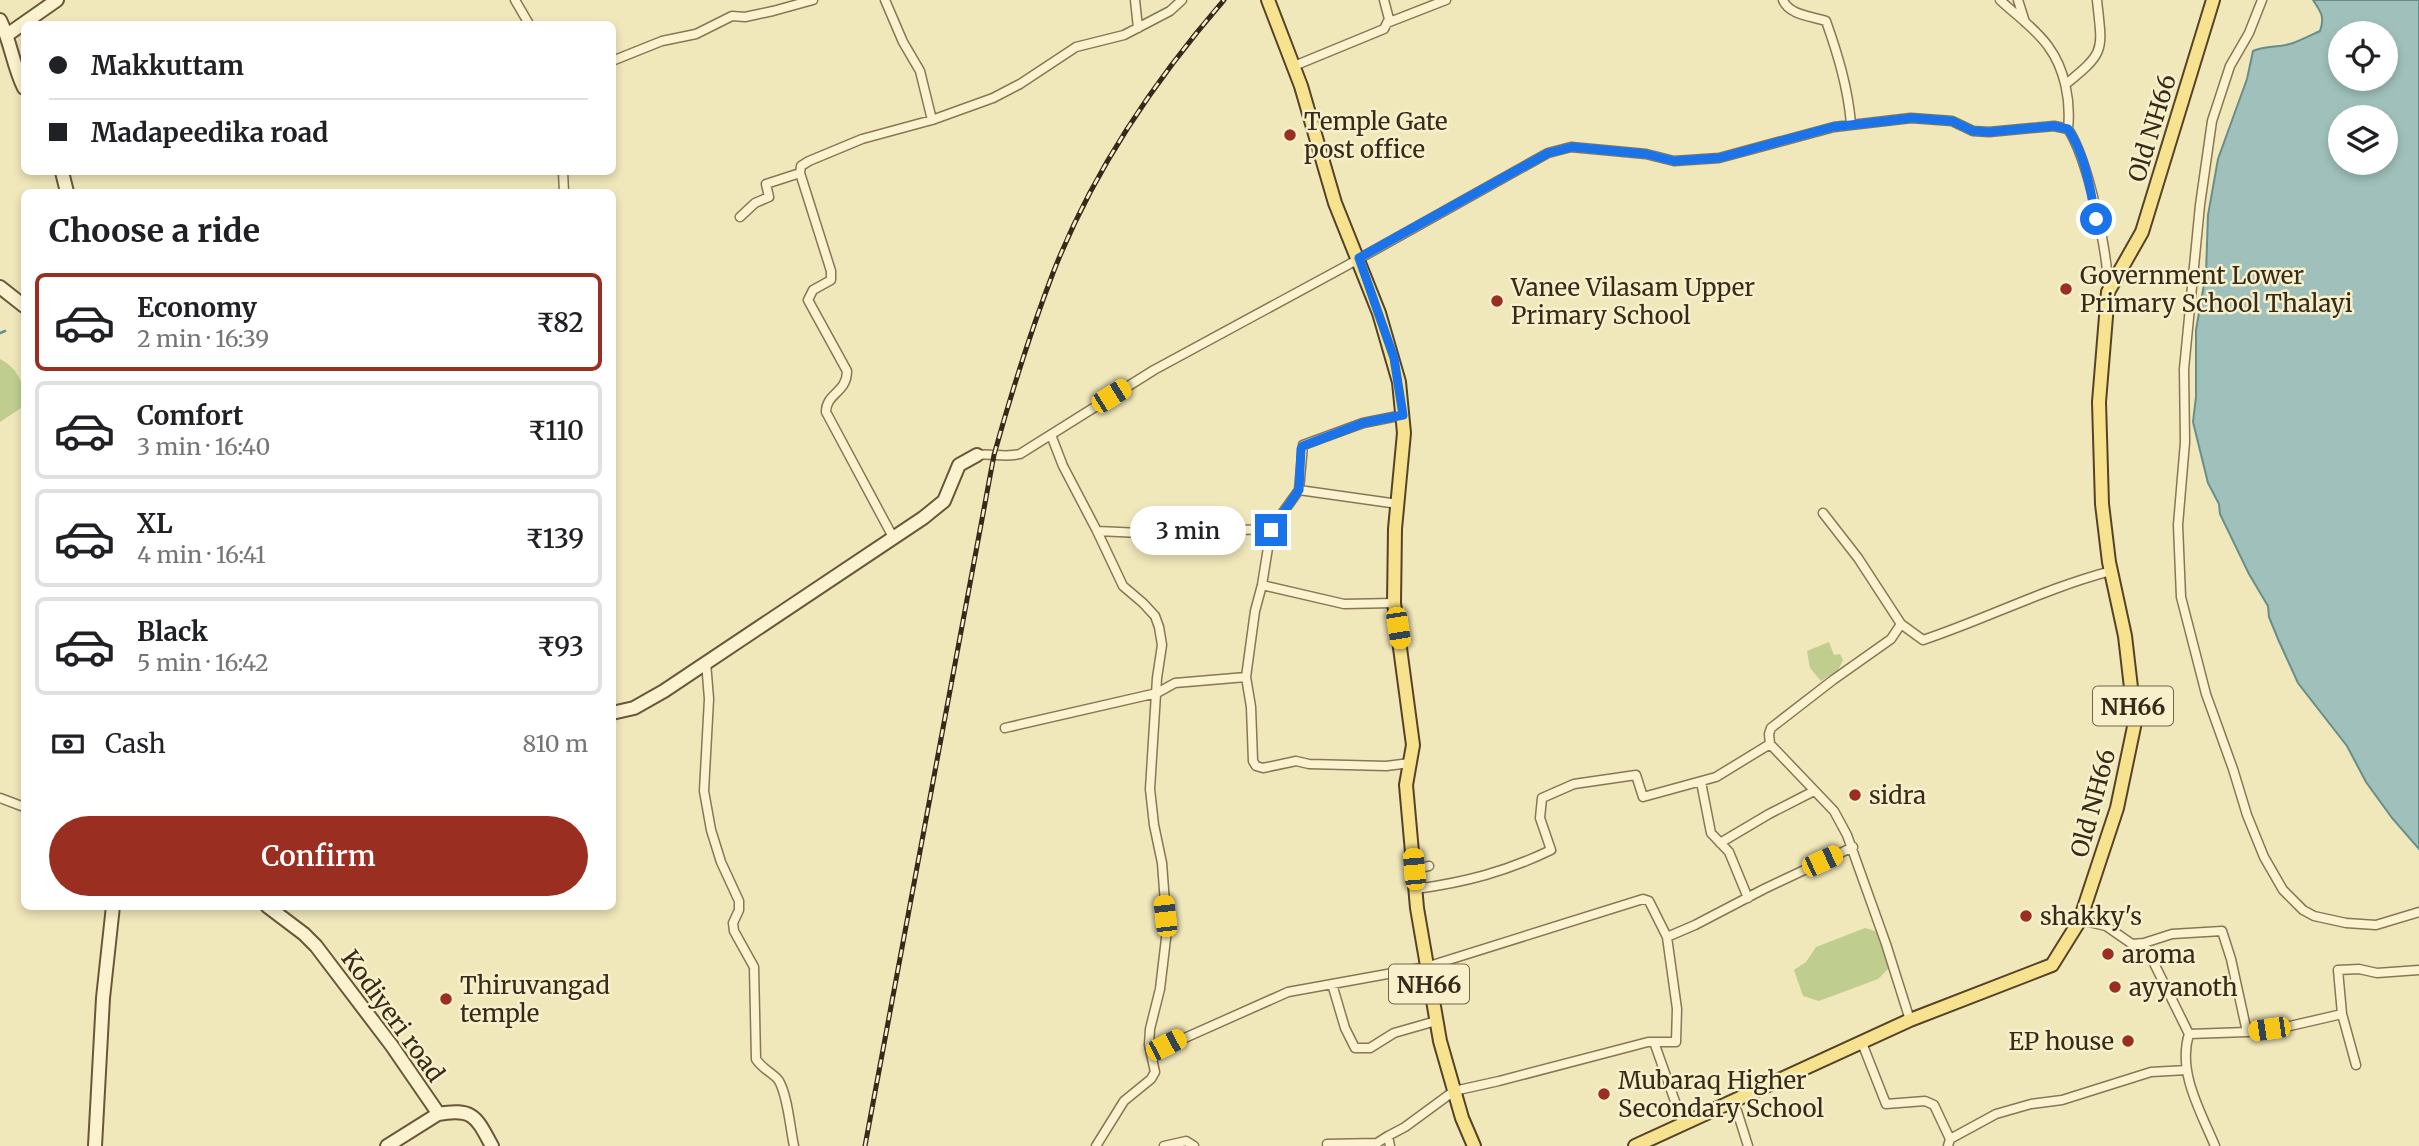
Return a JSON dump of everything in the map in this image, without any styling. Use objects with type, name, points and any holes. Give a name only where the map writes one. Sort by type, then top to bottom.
[{"type":"main road","points":[[1268,0],[1294,66],[1335,203],[1359,258],[1394,358],[1404,433],[1394,603],[1413,745],[1410,764]]},
{"type":"main road","name":"Old NH66","points":[[1635,1146],[1910,1020],[2052,965],[2080,920],[2117,808],[2134,722],[2125,636],[2111,571],[2102,504],[2099,402],[2108,292],[2142,232],[2213,0]]},
{"type":"main road","name":"NH66","points":[[1410,764],[1406,785],[1426,967],[1436,1021],[1454,1091],[1474,1146]]},
{"type":"street","points":[[27,21],[57,0]]},
{"type":"street","points":[[515,0],[527,21]]},
{"type":"street","points":[[616,59],[662,41],[696,34],[732,16],[773,11],[813,0]]},
{"type":"street","points":[[885,0],[903,42],[920,71],[932,121]]},
{"type":"street","points":[[1135,0],[1138,28]]},
{"type":"street","points":[[894,539],[826,412],[826,405],[847,380],[847,371],[808,300],[810,294],[831,280],[831,276],[800,173],[801,166],[862,139],[932,121],[969,108],[1020,84],[1076,47],[1124,35],[1170,11],[1182,0]]},
{"type":"street","points":[[1294,66],[1375,35],[1384,29],[1389,19],[1384,0]]},
{"type":"street","points":[[1387,23],[1446,0]]},
{"type":"street","points":[[1783,0],[1785,6],[1795,13],[1826,22],[1846,90],[1852,124]]},
{"type":"street","points":[[2000,0],[2049,47],[2066,84],[2070,108],[2068,129],[2077,142],[2087,173],[2101,240],[2108,292]]},
{"type":"street","points":[[2018,0],[2025,22]]},
{"type":"street","points":[[2066,84],[2098,54],[2102,28],[2098,0]]},
{"type":"street","points":[[2262,0],[2249,33],[2230,66],[2212,121],[2200,205],[2184,369],[2185,442],[2178,525],[2181,597],[2192,647],[2247,815],[2276,880],[2303,910],[2325,919],[2356,925],[2376,925],[2419,912]]},
{"type":"street","points":[[0,20],[21,82]]},
{"type":"street","points":[[7,35],[21,25]]},
{"type":"street","points":[[616,712],[634,708],[664,691],[894,539],[939,506],[950,491],[958,465],[977,455],[1020,454],[1165,364],[1548,153],[1572,147],[1646,154],[1674,161],[1719,158],[1776,141],[1852,124],[1912,118],[1952,121],[1973,131],[2054,126],[2068,129]]},
{"type":"street","points":[[740,217],[755,204],[769,197],[766,184],[800,173]]},
{"type":"street","points":[[0,287],[21,304]]},
{"type":"street","points":[[1403,415],[1363,423],[1301,449],[1299,490],[1271,530],[1255,611],[1246,677],[1251,707],[1253,761],[1256,766],[1263,768],[1296,761],[1310,764],[1410,764]]},
{"type":"street","points":[[1051,435],[1063,466],[1122,586],[1149,609],[1159,627],[1162,645],[1150,789],[1162,863],[1167,930],[1160,989],[1150,1029],[1155,1072],[1151,1079],[1124,1101],[1096,1146]]},
{"type":"street","points":[[1299,490],[1398,504]]},
{"type":"street","points":[[1823,513],[1858,558],[1901,624],[1923,640],[2075,581],[2111,571]]},
{"type":"street","points":[[1097,531],[1141,533],[1271,530]]},
{"type":"street","points":[[1262,585],[1343,604],[1394,603]]},
{"type":"street","points":[[1901,624],[1891,639],[1780,720],[1771,728],[1769,734],[1770,744],[1834,811],[1853,847],[1910,1020]]},
{"type":"street","points":[[706,662],[709,699],[704,791],[711,830],[726,877],[735,888],[740,905],[733,923],[734,931],[754,967],[756,1059],[764,1070],[778,1078],[783,1089],[794,1146]]},
{"type":"street","points":[[1005,728],[1157,693],[1175,684],[1246,677]]},
{"type":"street","points":[[1416,889],[1457,883],[1514,868],[1551,850],[1540,818],[1542,798],[1574,784],[1636,775],[1643,797],[1723,774],[1770,744]]},
{"type":"street","points":[[1701,782],[1711,834],[1729,852],[1748,898]]},
{"type":"street","points":[[1720,843],[1814,791]]},
{"type":"street","points":[[0,798],[21,806]]},
{"type":"street","points":[[1667,937],[1853,847]]},
{"type":"street","points":[[1414,869],[1429,866]]},
{"type":"street","points":[[1151,1053],[1288,992],[1426,967],[1643,899],[1650,901],[1667,937],[1677,1009],[1676,1042],[1654,1042],[1612,1049],[1454,1091],[1405,1127],[1377,1143],[1327,1144]]},
{"type":"street","points":[[95,1146],[103,998],[113,910]]},
{"type":"street","name":"Kodiyeri road","points":[[272,910],[316,946],[392,1046],[438,1114],[387,1146]]},
{"type":"street","points":[[2080,920],[2106,926],[2132,944],[2172,934],[2222,932],[2231,959],[2247,1032]]},
{"type":"street","points":[[2144,943],[2189,1034],[2185,1045],[2187,1070],[2215,1146]]},
{"type":"street","points":[[2356,1065],[2342,1014],[2337,973],[2339,970],[2359,969],[2377,973],[2419,970]]},
{"type":"street","points":[[1332,984],[1345,1028],[1355,1048],[1370,1048],[1394,1033],[1436,1021]]},
{"type":"street","points":[[2189,1034],[2247,1032],[2290,1026],[2342,1014]]},
{"type":"street","points":[[1654,1042],[1683,1124]]},
{"type":"street","points":[[1862,1043],[1886,1104],[1925,1101],[1934,1105],[1949,1142],[1996,1114],[2031,1104],[2062,1100],[2151,1072],[2187,1070]]},
{"type":"street","points":[[1731,1102],[1737,1111],[1748,1146]]},
{"type":"street","points":[[438,1114],[455,1111],[470,1114],[484,1128],[492,1146]]},
{"type":"street","points":[[1388,1136],[1390,1146]]},
{"type":"street","points":[[1164,1146],[1186,1141],[1194,1146]]},
{"type":"green space","points":[[0,359],[20,378],[21,408],[0,422]]},
{"type":"green space","points":[[1829,642],[1834,655],[1840,654],[1843,660],[1838,670],[1821,681],[1810,668],[1807,651]]},
{"type":"green space","points":[[1865,928],[1878,932],[1889,968],[1878,979],[1819,1001],[1803,996],[1794,970],[1806,962],[1816,947]]},
{"type":"water","points":[[2313,0],[2419,0],[2419,849],[2392,818],[2366,782],[2347,746],[2298,683],[2269,617],[2268,606],[2220,514],[2219,504],[2208,483],[2193,422],[2196,397],[2196,330],[2206,273],[2208,215],[2218,159],[2247,79],[2253,51],[2283,46],[2320,31],[2320,11]]},
{"type":"waterway","points":[[0,333],[5,331]]},
{"type":"railway","points":[[865,1146],[994,455],[1014,386],[1053,273],[1086,200],[1149,96],[1224,0]]},
{"type":"place","name":"Temple Gate post office","points":[[1290,135]]},
{"type":"place","name":"Government Lower Primary School Thalayi","points":[[2066,289]]},
{"type":"place","name":"Vanee Vilasam Upper Primary School","points":[[1497,301]]},
{"type":"place","name":"sidra","points":[[1855,795]]},
{"type":"place","name":"shakky's","points":[[2026,916]]},
{"type":"place","name":"aroma","points":[[2108,954]]},
{"type":"place","name":"ayyanoth","points":[[2115,987]]},
{"type":"place","name":"Thiruvangad temple","points":[[446,999]]},
{"type":"place","name":"EP house","points":[[2128,1041]]},
{"type":"place","name":"Mubaraq Higher Secondary School","points":[[1604,1094]]},
{"type":"route","points":[[1271,530],[1299,490],[1303,446],[1363,423],[1403,415],[1394,358],[1359,258],[1548,153],[1572,147],[1646,154],[1674,161],[1719,158],[1833,127],[1912,118],[1952,121],[1973,131],[1989,132],[2054,126],[2068,129],[2077,142],[2087,173],[2096,219]]}]
